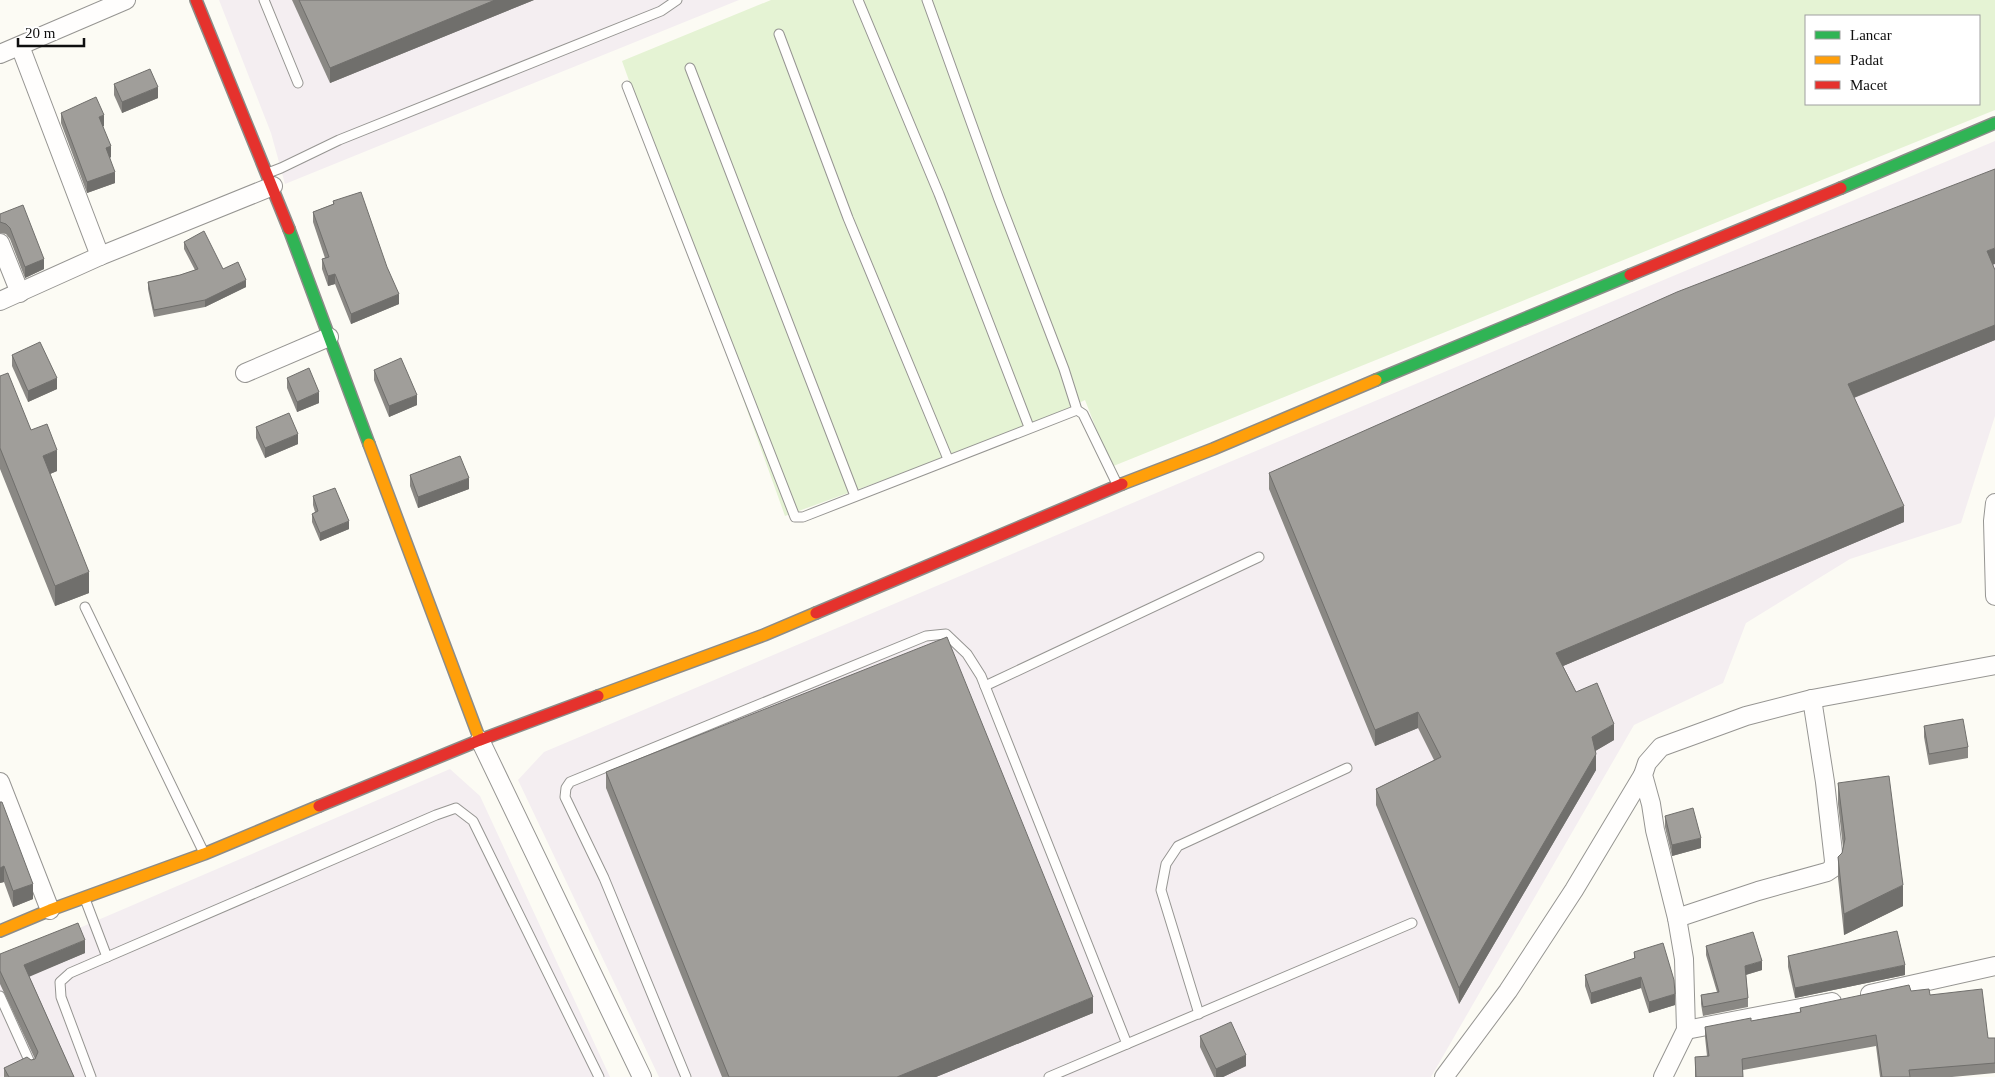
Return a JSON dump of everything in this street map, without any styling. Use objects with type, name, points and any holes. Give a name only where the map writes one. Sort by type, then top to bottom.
[{"type":"street","points":[[0,54],[126,0]]},
{"type":"street","points":[[196,0],[271,179],[480,740],[642,1077]]},
{"type":"street","points":[[20,46],[100,256]]},
{"type":"street","points":[[0,931],[50,910],[204,854],[480,740],[764,635],[1118,486],[1213,449],[1995,123]]},
{"type":"street","points":[[0,301],[271,179]]},
{"type":"street","points":[[0,243],[20,293]]},
{"type":"street","points":[[245,372],[329,337]]},
{"type":"street","points":[[1995,503],[1993,521],[1995,596]]},
{"type":"street","points":[[1444,1077],[1508,991],[1579,883],[1643,775],[1647,763],[1661,747],[1746,716],[1812,699],[1995,665]]},
{"type":"street","points":[[1677,918],[1758,891],[1827,872],[1833,868],[1834,861],[1825,782],[1812,699]]},
{"type":"street","points":[[1643,775],[1677,918],[1684,959],[1686,1030],[1663,1077]]},
{"type":"street","points":[[0,782],[50,910]]},
{"type":"street","points":[[1686,1030],[1843,1000],[1995,966]]},
{"type":"lane","points":[[264,0],[298,83]]},
{"type":"lane","points":[[271,179],[281,168],[339,140],[661,11],[677,0]]},
{"type":"lane","points":[[858,0],[939,194],[1029,427]]},
{"type":"lane","points":[[927,0],[998,197],[1064,369],[1077,410],[1083,414],[1118,486]]},
{"type":"lane","points":[[779,34],[848,218],[948,459]]},
{"type":"lane","points":[[690,68],[856,496]]},
{"type":"lane","points":[[627,86],[795,517],[798,518],[856,496],[1029,427],[1077,410]]},
{"type":"lane","points":[[985,686],[1258,557]]},
{"type":"lane","points":[[85,607],[204,854]]},
{"type":"lane","points":[[686,1077],[604,878],[565,797],[566,788],[570,782],[926,636],[946,634],[967,654],[981,676],[1127,1044]]},
{"type":"lane","points":[[1199,1014],[1161,890],[1166,864],[1178,846],[1348,768]]},
{"type":"lane","points":[[91,1077],[61,997],[60,982],[70,973],[456,808],[473,821],[599,1077]]},
{"type":"lane","points":[[85,898],[107,957]]},
{"type":"lane","points":[[1050,1077],[1412,923]]},
{"type":"lane","points":[[0,996],[32,1067]]},
{"type":"shaded area","points":[[219,0],[739,0],[285,184],[271,133]]},
{"type":"shaded area","points":[[1995,141],[1995,416],[1961,523],[1850,559],[1746,623],[1723,683],[1634,725],[1431,1077],[659,1077],[518,780],[544,752]]},
{"type":"shaded area","points":[[450,769],[480,796],[610,1077],[0,1077],[0,962]]},
{"type":"green space","points":[[771,0],[1995,0],[1995,110],[1111,467],[1085,400],[1029,427],[785,516],[622,61]]},
{"type":"building","points":[[299,0],[495,0],[330,68]]},
{"type":"building","points":[[150,69],[158,87],[122,102],[114,84]]},
{"type":"building","points":[[96,97],[104,115],[99,117],[111,146],[106,148],[115,172],[87,182],[61,113]]},
{"type":"building","points":[[1995,169],[1995,248],[1987,251],[1995,270],[1995,325],[1848,384],[1904,506],[1556,653],[1576,692],[1597,683],[1614,724],[1592,737],[1596,754],[1459,988],[1376,789],[1441,757],[1418,712],[1375,730],[1269,473],[1677,292]]},
{"type":"building","points":[[361,192],[387,267],[399,294],[351,314],[335,274],[328,276],[322,259],[329,257],[313,212],[334,204],[333,201]]},
{"type":"building","points":[[23,205],[44,259],[25,267],[10,228],[0,222],[0,214]]},
{"type":"building","points":[[204,231],[223,269],[238,262],[246,280],[205,300],[154,310],[148,282],[198,269],[184,242]]},
{"type":"building","points":[[40,342],[57,378],[28,391],[12,355]]},
{"type":"building","points":[[401,358],[417,395],[389,406],[374,370]]},
{"type":"building","points":[[309,368],[319,392],[297,402],[287,378]]},
{"type":"building","points":[[8,373],[31,430],[47,424],[57,450],[43,456],[89,572],[55,586],[0,448],[0,376]]},
{"type":"building","points":[[289,413],[298,434],[265,448],[256,427]]},
{"type":"building","points":[[460,456],[469,478],[418,497],[410,475]]},
{"type":"building","points":[[335,488],[349,521],[320,533],[312,514],[318,511],[313,496]]},
{"type":"building","points":[[947,637],[1093,997],[897,1077],[729,1077],[606,772]]},
{"type":"building","points":[[1963,719],[1968,747],[1929,754],[1924,726]]},
{"type":"building","points":[[1889,776],[1903,885],[1844,914],[1838,857],[1842,853],[1845,839],[1838,783]]},
{"type":"building","points":[[0,802],[2,802],[33,884],[13,891],[4,866],[0,868]]},
{"type":"building","points":[[1693,808],[1701,838],[1672,845],[1665,816]]},
{"type":"building","points":[[78,923],[85,940],[24,965],[74,1077],[9,1077],[4,1068],[27,1057],[31,1060],[35,1059],[38,1052],[0,971],[0,954]]},
{"type":"building","points":[[1897,931],[1905,965],[1795,988],[1788,956]]},
{"type":"building","points":[[1753,932],[1762,961],[1745,966],[1748,998],[1703,1007],[1701,995],[1719,992],[1706,946]]},
{"type":"building","points":[[1663,943],[1674,980],[1675,994],[1649,1002],[1641,977],[1591,993],[1585,975],[1635,958],[1634,952]]},
{"type":"building","points":[[1909,985],[1911,991],[1929,989],[1930,995],[1982,989],[1988,1038],[1995,1038],[1995,1063],[1909,1070],[1910,1077],[1882,1077],[1876,1035],[1742,1059],[1743,1077],[1696,1077],[1695,1057],[1709,1056],[1705,1027],[1751,1018],[1751,1021],[1801,1012],[1800,1008]]},
{"type":"building","points":[[1231,1022],[1246,1055],[1216,1069],[1200,1036]]},
{"type":"traffic: fast","points":[[1841,188],[1995,123]]},
{"type":"traffic: fast","points":[[289,229],[369,444]]},
{"type":"traffic: fast","points":[[1376,380],[1630,275]]},
{"type":"traffic: slow","points":[[1122,484],[1213,449],[1376,380]]},
{"type":"traffic: slow","points":[[369,444],[480,740]]},
{"type":"traffic: slow","points":[[598,696],[764,635],[816,613]]},
{"type":"traffic: slow","points":[[0,931],[50,910],[204,854],[319,806]]},
{"type":"traffic: jam","points":[[196,0],[289,229]]},
{"type":"traffic: jam","points":[[1630,275],[1841,188]]},
{"type":"traffic: jam","points":[[816,613],[1122,484]]},
{"type":"traffic: jam","points":[[319,806],[480,740],[598,696]]}]
